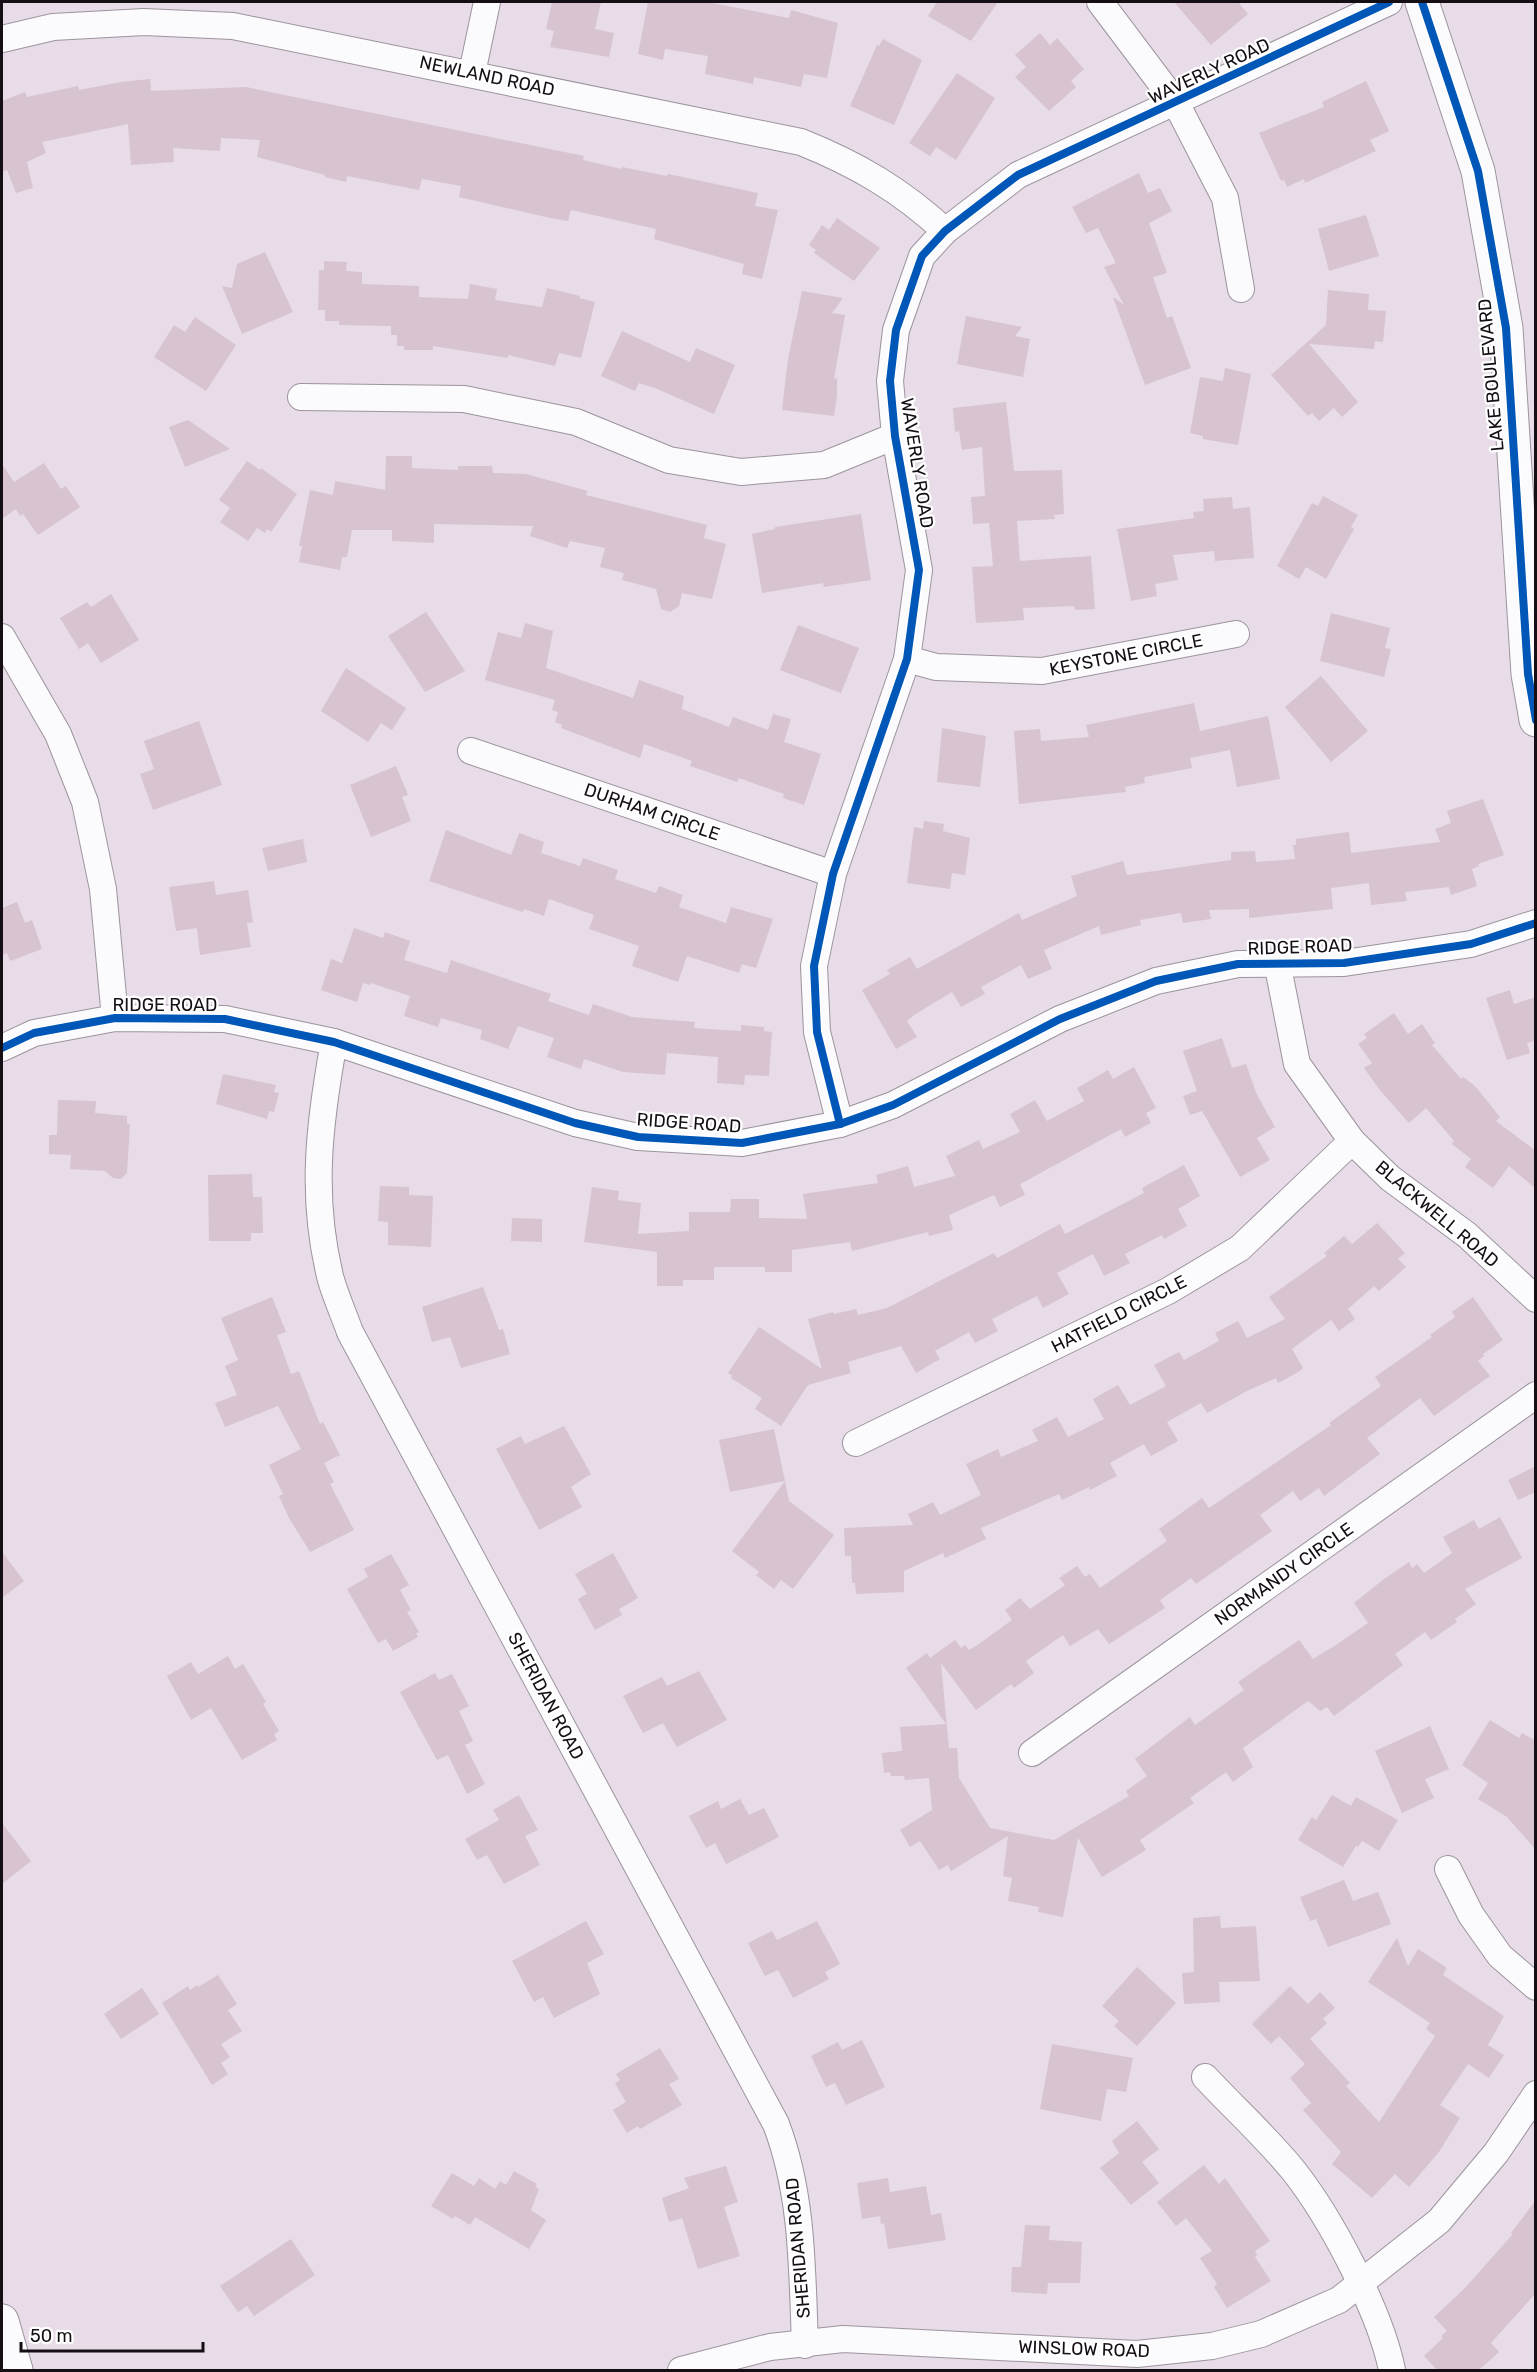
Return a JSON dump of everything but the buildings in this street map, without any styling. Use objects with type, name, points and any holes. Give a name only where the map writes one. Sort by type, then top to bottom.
[{"type":"main road","name":"LAKE BOULEVARD","points":[[1422,2],[1478,171],[1506,328],[1528,674],[1536,720]]},
{"type":"main road","points":[[2,2322],[16,2370]]},
{"type":"street","points":[[472,73],[488,2]]},
{"type":"street","points":[[1100,2],[1176,103],[1226,198],[1241,289]]},
{"type":"street","name":"WAVERLY ROAD","points":[[840,1124],[817,1032],[814,966],[833,874],[908,659],[919,570],[895,436],[890,381],[896,330],[922,256],[945,231],[1018,176],[1389,2]]},
{"type":"street","name":"NEWLAND ROAD","points":[[2,39],[53,27],[144,21],[233,26],[472,73],[801,142],[846,159],[914,202],[945,231]]},
{"type":"street","points":[[301,398],[465,399],[576,422],[669,460],[741,472],[824,465],[895,436]]},
{"type":"street","name":"KEYSTONE CIRCLE","points":[[908,659],[936,667],[1042,671],[1236,634]]},
{"type":"street","points":[[2,637],[58,734],[85,802],[103,889],[115,1018]]},
{"type":"street","name":"DURHAM CIRCLE","points":[[471,751],[833,874]]},
{"type":"street","name":"RIDGE ROAD","points":[[2,1048],[34,1033],[115,1018],[225,1019],[334,1042],[575,1123],[638,1137],[742,1143],[840,1124],[893,1106],[1060,1019],[1156,981],[1238,964],[1344,963],[1471,944],[1536,923]]},
{"type":"street","name":"BLACKWELL ROAD","points":[[1277,962],[1297,1064],[1352,1141],[1390,1178],[1467,1235],[1536,1299]]},
{"type":"street","name":"SHERIDAN ROAD","points":[[334,1042],[320,1121],[318,1205],[331,1280],[346,1322],[776,2124],[790,2160],[798,2214],[805,2345]]},
{"type":"street","name":"HATFIELD CIRCLE","points":[[856,1443],[1168,1291],[1240,1248],[1352,1141]]},
{"type":"street","name":"NORMANDY CIRCLE","points":[[1032,1753],[1536,1395]]},
{"type":"street","points":[[1448,1869],[1471,1915],[1500,1956],[1536,1987]]},
{"type":"street","points":[[1205,2076],[1293,2170],[1328,2221],[1361,2284],[1389,2356],[1392,2370]]},
{"type":"street","name":"WINSLOW ROAD","points":[[681,2370],[770,2347],[805,2345],[843,2339],[1037,2360],[1137,2354],[1212,2346],[1261,2334],[1339,2300],[1439,2221],[1496,2153],[1536,2094]]},
{"type":"cycle path","points":[[840,1124],[817,1032],[814,966],[833,874],[907,659],[919,570],[895,436],[890,381],[896,330],[922,256],[945,231],[1018,175],[1389,2]]},
{"type":"cycle path","points":[[1422,2],[1478,171],[1506,328],[1528,674],[1536,720]]},
{"type":"cycle path","points":[[2,1048],[34,1033],[115,1018],[225,1019],[334,1042],[575,1123],[638,1137],[742,1143],[840,1124],[893,1105],[1060,1019],[1156,981],[1238,964],[1344,963],[1471,944],[1536,923]]}]
